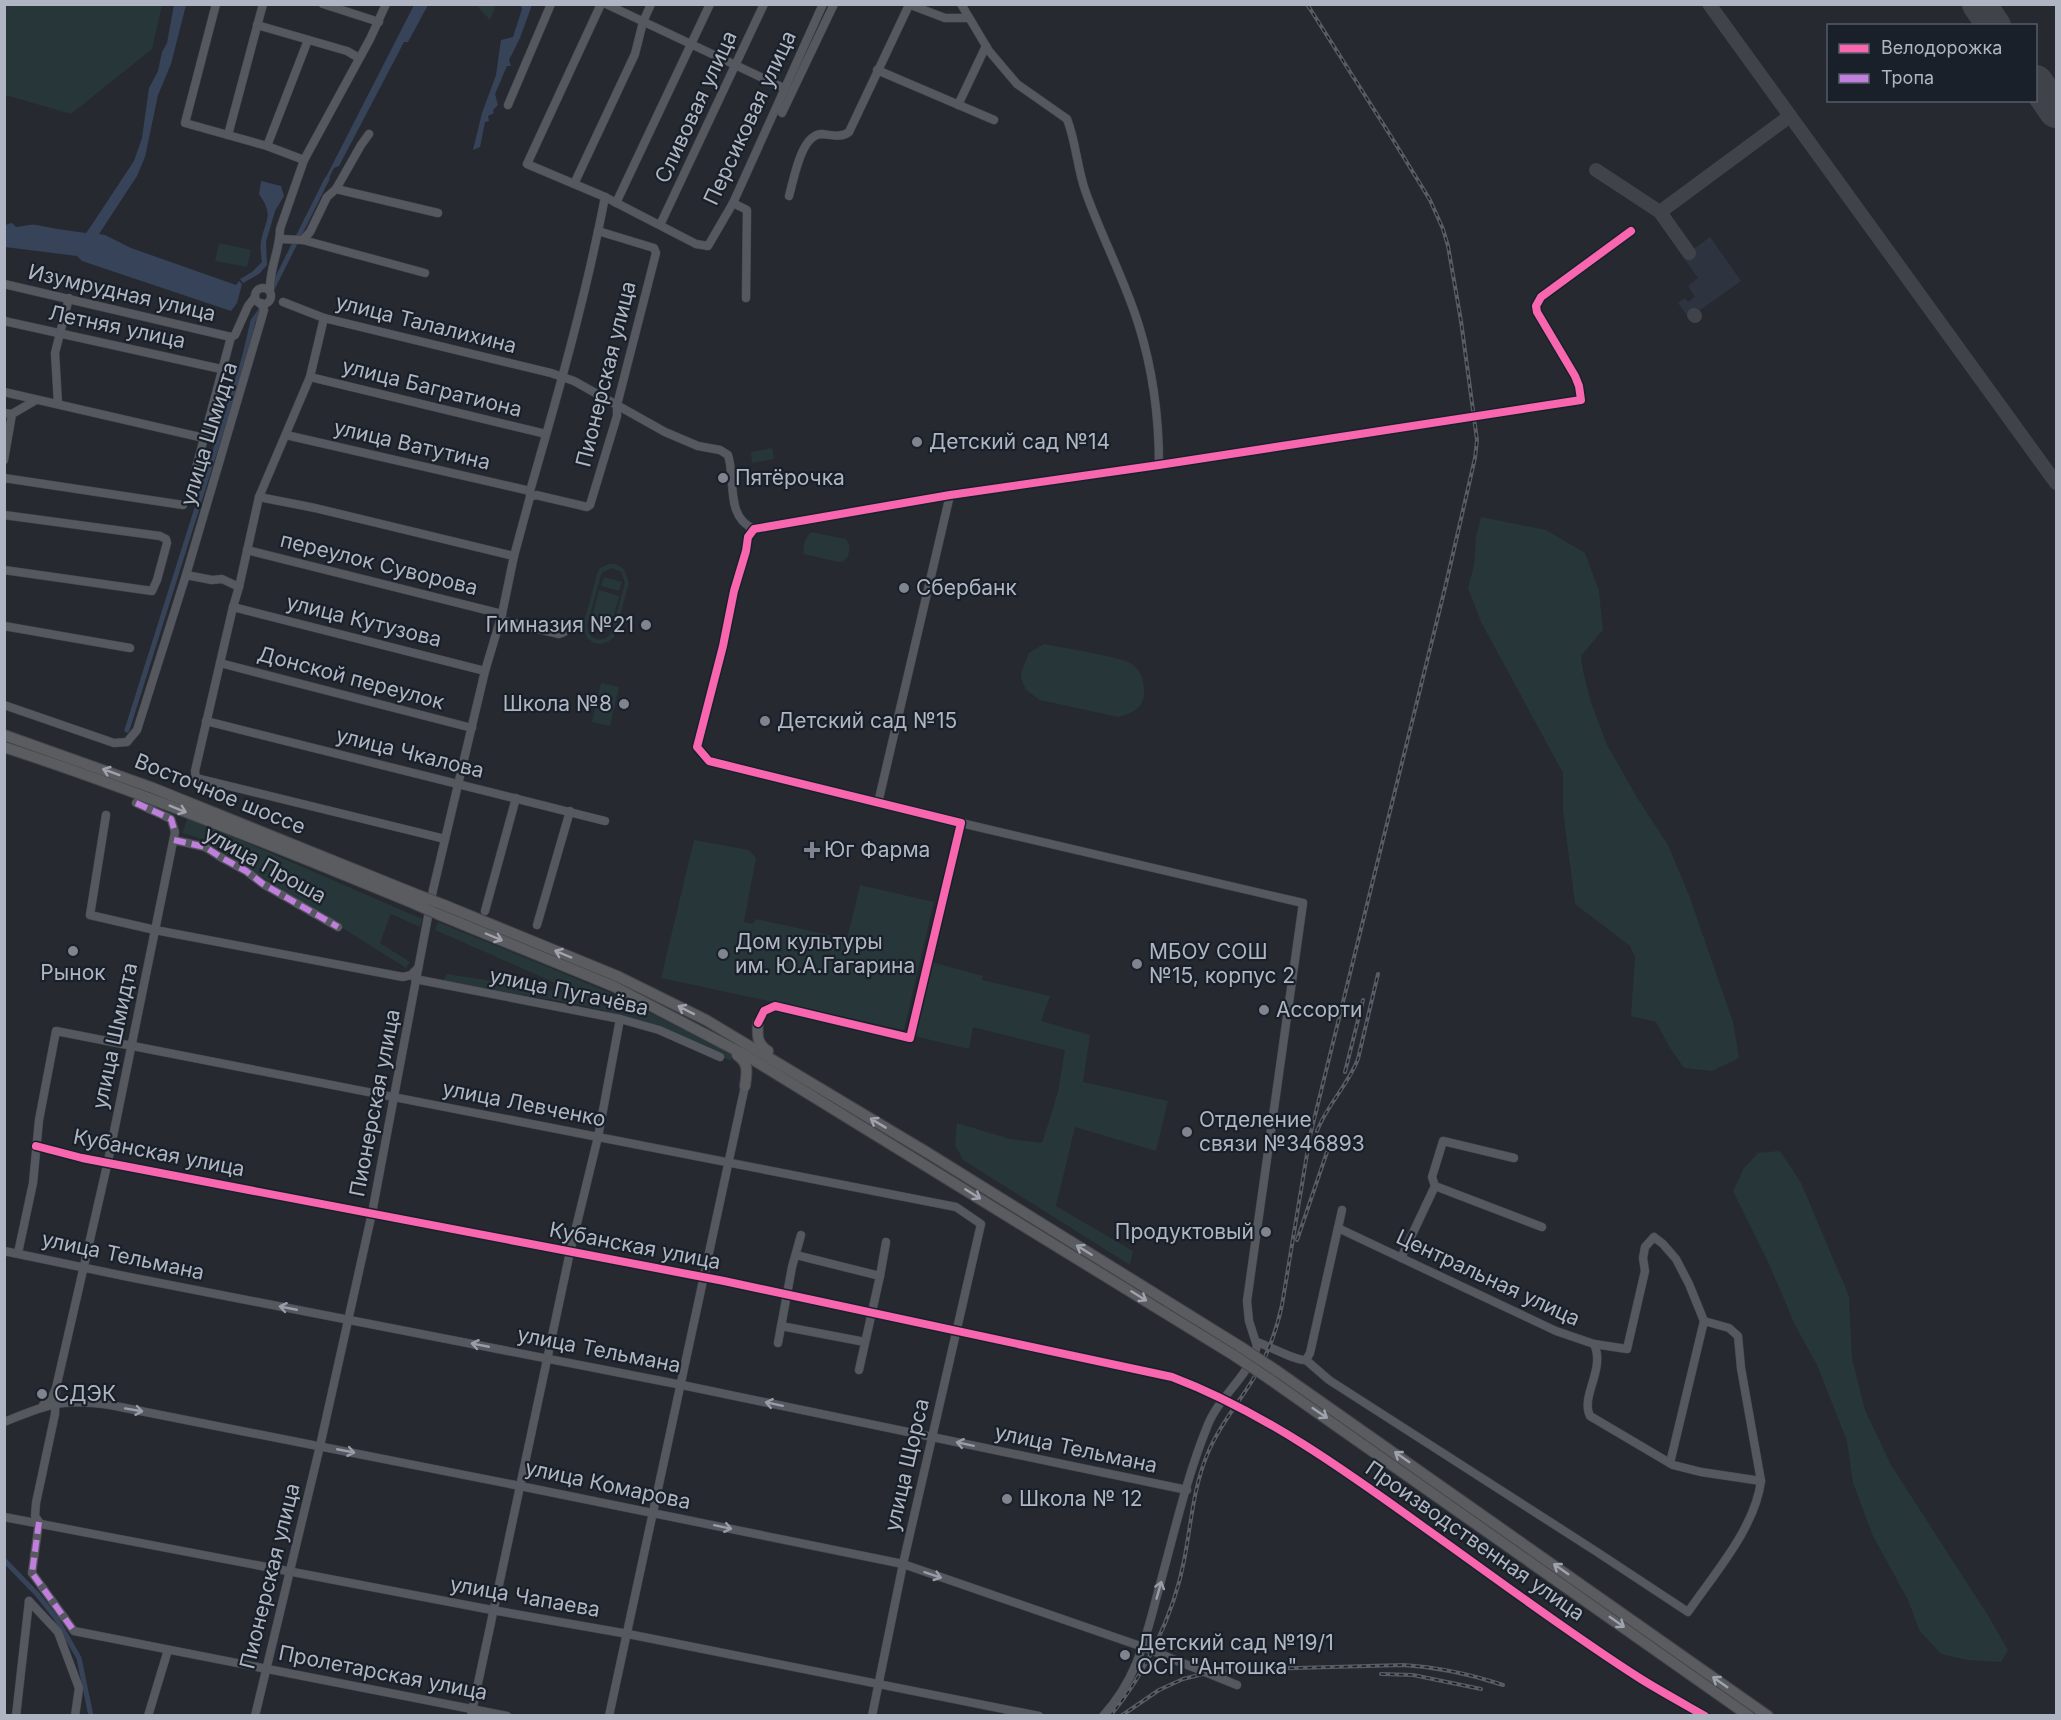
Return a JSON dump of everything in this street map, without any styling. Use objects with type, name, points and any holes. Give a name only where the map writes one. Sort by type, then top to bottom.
[{"type":"highway","name":"Восточное шоссе","points":[[4,735],[153,788],[417,899]]},
{"type":"highway","name":"Восточное шоссе","points":[[4,747],[83,772],[417,899]]},
{"type":"highway","points":[[417,899],[706,1020],[792,1071],[854,1114],[1380,1441],[1768,1716]]},
{"type":"highway","points":[[615,981],[796,1086],[854,1114]]},
{"type":"highway","points":[[706,1020],[721,1024],[745,1036],[752,1034],[758,1023]]},
{"type":"highway","points":[[758,1023],[757,1035],[760,1045],[789,1065],[792,1071]]},
{"type":"highway","points":[[710,1036],[746,1063],[745,1086]]},
{"type":"highway","points":[[745,1086],[760,1072],[796,1086]]},
{"type":"highway","points":[[1274,1375],[1749,1716]]},
{"type":"street","points":[[216,4],[185,123],[267,146],[304,160]]},
{"type":"street","points":[[228,135],[263,4]]},
{"type":"street","points":[[323,4],[379,22]]},
{"type":"street","points":[[196,468],[231,337],[235,335],[248,306],[265,296],[280,239],[279,229],[304,160],[379,22],[386,4]]},
{"type":"street","points":[[508,105],[551,4]]},
{"type":"street","points":[[601,4],[527,164],[604,197],[660,225]]},
{"type":"street","points":[[606,4],[784,88]]},
{"type":"street","points":[[574,184],[635,54],[643,22],[651,4]]},
{"type":"street","points":[[616,203],[693,45],[710,4]]},
{"type":"street","name":"Сливовая улица","points":[[660,225],[764,4]]},
{"type":"street","name":"Персиковая улица","points":[[660,225],[696,244],[708,246],[733,203],[823,4]]},
{"type":"street","points":[[782,113],[834,4]]},
{"type":"street","points":[[961,4],[986,46],[1017,84],[1067,119],[1085,189],[1134,312],[1148,359],[1158,428],[1159,465]]},
{"type":"street","points":[[789,196],[803,149],[812,137],[816,134],[845,135],[849,132],[908,5],[945,18],[969,18]]},
{"type":"street","points":[[257,25],[347,51],[359,58]]},
{"type":"street","points":[[267,146],[308,40]]},
{"type":"street","points":[[958,105],[986,46]]},
{"type":"street","points":[[877,70],[994,120]]},
{"type":"street","points":[[303,240],[310,232],[327,197],[336,189],[369,134]]},
{"type":"street","points":[[336,189],[438,213]]},
{"type":"street","name":"Пионерская улица","points":[[255,1716],[320,1446],[372,1213],[418,967],[445,839],[485,671],[501,617],[514,556],[598,231],[604,197]]},
{"type":"street","points":[[733,203],[747,210],[746,298]]},
{"type":"street","name":"Пионерская улица","points":[[530,494],[586,507],[590,505],[617,416],[617,405],[656,253],[654,248],[598,231]]},
{"type":"street","points":[[1103,1716],[1128,1684],[1141,1656],[1186,1490],[1207,1426],[1255,1352],[1257,1342],[1249,1321],[1247,1301],[1303,903],[709,761],[697,747],[748,537],[754,529],[950,495],[1581,400],[1575,376],[1537,312],[1536,306],[1541,297],[1631,231]]},
{"type":"street","points":[[280,239],[303,240],[425,273]]},
{"type":"street","name":"Изумрудная улица","points":[[4,284],[231,337]]},
{"type":"street","name":"улица Талалихина","points":[[265,296],[324,318],[562,376],[664,432],[698,446],[720,450],[728,455],[731,463],[738,516],[744,525],[754,529]]},
{"type":"street","name":"улица Шмидта","points":[[4,705],[114,742],[128,742],[137,730],[186,575],[264,310],[265,296]]},
{"type":"street","points":[[58,404],[55,353],[69,298]]},
{"type":"street","points":[[324,318],[310,376],[259,497],[195,771],[198,779],[445,839]]},
{"type":"street","name":"Летняя улица","points":[[4,321],[221,369]]},
{"type":"street","name":"улица Багратиона","points":[[310,376],[546,434]]},
{"type":"street","points":[[4,392],[204,438]]},
{"type":"street","points":[[4,460],[8,414],[36,400]]},
{"type":"street","name":"улица Ватутина","points":[[285,435],[530,494]]},
{"type":"street","points":[[4,478],[183,505]]},
{"type":"street","points":[[878,803],[950,495]]},
{"type":"street","points":[[259,497],[315,508],[514,556]]},
{"type":"street","points":[[4,514],[160,536],[166,539],[157,580],[152,591],[4,570]]},
{"type":"street","name":"переулок Суворова","points":[[247,550],[559,634],[564,632]]},
{"type":"street","points":[[186,575],[212,580],[222,579],[239,587]]},
{"type":"street","name":"улица Кутузова","points":[[233,607],[485,671]]},
{"type":"street","points":[[4,626],[130,648]]},
{"type":"street","name":"Донской переулок","points":[[220,663],[472,728]]},
{"type":"street","name":"улица Чкалова","points":[[206,721],[605,821]]},
{"type":"street","points":[[485,910],[516,798]]},
{"type":"street","points":[[136,803],[171,819],[175,836]]},
{"type":"street","points":[[537,925],[570,811]]},
{"type":"street","name":"улица Пугачёва","points":[[106,815],[90,915],[155,930],[620,1019],[659,1030],[720,1057]]},
{"type":"street","points":[[758,1023],[764,1011],[775,1006],[910,1038],[961,823]]},
{"type":"street","name":"улица Шмидта","points":[[74,1630],[32,1573],[39,1522],[35,1516],[36,1504],[56,1403],[56,1388],[108,1161],[175,836]]},
{"type":"street","name":"улица Проша","points":[[175,836],[205,847],[338,927]]},
{"type":"street","points":[[405,977],[411,975],[418,967]]},
{"type":"street","points":[[471,1712],[570,1252],[598,1137],[620,1019]]},
{"type":"street","name":"улица Левченко","points":[[36,1146],[56,1031],[956,1207],[981,1224]]},
{"type":"street","points":[[609,1716],[745,1086]]},
{"type":"street","points":[[1401,1258],[1435,1186],[1432,1177],[1443,1142],[1514,1158]]},
{"type":"street","points":[[18,1253],[33,1183],[36,1146]]},
{"type":"street","name":"Кубанская улица","points":[[36,1146],[82,1158],[108,1161],[872,1312],[1172,1377],[1204,1389],[1223,1400]]},
{"type":"street","points":[[1435,1186],[1542,1227]]},
{"type":"street","points":[[1306,1360],[1310,1353],[1342,1210]]},
{"type":"street","name":"улица Щорса","points":[[872,1716],[903,1564],[981,1224]]},
{"type":"street","name":"Центральная улица","points":[[1338,1228],[1556,1331],[1594,1344],[1627,1349],[1646,1271],[1643,1258],[1645,1247],[1654,1237],[1676,1258],[1704,1321]]},
{"type":"street","points":[[778,1343],[801,1235]]},
{"type":"street","points":[[859,1370],[886,1242]]},
{"type":"street","name":"улица Тельмана","points":[[4,1251],[681,1385],[1186,1490]]},
{"type":"street","points":[[796,1255],[880,1276]]},
{"type":"street","points":[[1257,1342],[1298,1360],[1306,1360],[1329,1380],[1688,1612],[1751,1518],[1758,1500],[1761,1481],[1738,1336],[1729,1328],[1704,1321],[1670,1463]]},
{"type":"street","points":[[781,1326],[865,1342]]},
{"type":"street","points":[[1594,1344],[1598,1359],[1588,1404],[1587,1412],[1590,1416],[1670,1463],[1701,1472],[1761,1481]]},
{"type":"street","name":"улица Шмидта","points":[[40,1408],[56,1388]]},
{"type":"street","name":"Производственная улица","points":[[1223,1400],[1290,1436],[1331,1462],[1642,1680],[1704,1716]]},
{"type":"street","name":"улица Комарова","points":[[4,1422],[56,1403],[76,1401],[122,1407],[903,1564],[1143,1647],[1237,1685]]},
{"type":"street","name":"улица Чапаева","points":[[4,1517],[628,1634],[1039,1716]]},
{"type":"street","points":[[16,1716],[29,1601],[58,1632],[79,1688],[75,1716]]},
{"type":"street","name":"Пролетарская улица","points":[[74,1630],[471,1712],[507,1716]]},
{"type":"street","points":[[148,1716],[168,1650]]},
{"type":"shaded area","points":[[4,5],[162,5],[152,49],[71,114],[5,95]]},
{"type":"shaded area","points":[[476,5],[496,5],[490,20]]},
{"type":"shaded area","points":[[1710,237],[1741,281],[1689,318],[1678,303],[1685,298],[1688,302],[1695,297],[1688,286],[1698,278],[1683,257]]},
{"type":"shaded area","points":[[219,243],[251,250],[247,267],[215,261]]},
{"type":"shaded area","points":[[772,448],[774,459],[752,463],[751,452]]},
{"type":"shaded area","points":[[1481,517],[1546,530],[1585,553],[1599,591],[1603,630],[1581,656],[1591,702],[1607,745],[1668,845],[1689,895],[1733,1022],[1739,1058],[1712,1071],[1684,1068],[1656,1022],[1631,1016],[1635,957],[1630,946],[1575,904],[1563,810],[1563,773],[1481,622],[1468,588]]},
{"type":"shaded area","points":[[811,532],[846,539],[850,546],[846,559],[838,562],[804,554],[804,543]]},
{"type":"shaded area","points":[[616,564],[624,569],[629,583],[614,637],[602,644],[594,643],[587,638],[583,626],[600,568]],"holes":[[[612,568],[621,572],[625,583],[611,634],[603,639],[594,638],[589,634],[587,626],[601,575]]]},
{"type":"shaded area","points":[[604,577],[622,582],[619,591],[601,586]]},
{"type":"shaded area","points":[[599,590],[619,596],[612,623],[592,618]]},
{"type":"shaded area","points":[[1044,644],[1103,655],[1130,663],[1140,673],[1143,681],[1144,695],[1141,704],[1131,712],[1118,717],[1040,700],[1026,690],[1021,678],[1029,653]]},
{"type":"shaded area","points":[[601,683],[619,687],[610,726],[592,722]]},
{"type":"shaded area","points":[[188,817],[422,919],[420,927],[391,914],[380,943],[410,962],[406,968],[202,839],[182,833]]},
{"type":"shaded area","points":[[694,840],[749,850],[756,858],[744,922],[753,924],[756,919],[847,939],[860,885],[934,902],[904,1030],[661,978]]},
{"type":"shaded area","points":[[438,922],[613,994],[731,1054],[731,1061],[672,1032],[626,1016],[548,999],[442,983],[447,974],[562,992],[553,982],[435,930]]},
{"type":"shaded area","points":[[932,962],[983,976],[982,980],[1050,996],[1041,1021],[1090,1035],[1083,1082],[1168,1101],[1156,1151],[1075,1127],[1056,1206],[1133,1251],[1130,1265],[963,1160],[955,1145],[957,1123],[1010,1139],[1042,1143],[1058,1092],[1065,1050],[973,1027],[969,1049],[914,1036]]},
{"type":"shaded area","points":[[1780,1151],[1801,1183],[1849,1296],[1852,1358],[1865,1410],[1891,1465],[2008,1650],[2001,1662],[1967,1660],[1941,1654],[1919,1630],[1908,1600],[1873,1536],[1853,1483],[1847,1441],[1817,1365],[1795,1325],[1769,1264],[1733,1191],[1744,1168],[1758,1153]]},
{"type":"water","points":[[174,5],[186,5],[171,64],[158,95],[145,157],[137,176],[99,234],[131,248],[236,285],[239,281],[242,284],[237,303],[231,311],[82,261],[77,256],[5,247],[5,225],[12,223],[16,227],[34,225],[86,233],[89,229],[134,161],[142,138],[149,88],[158,71],[162,52],[167,43]]},
{"type":"water","points":[[414,5],[428,5],[408,42],[404,42],[339,166],[334,168],[326,184],[323,183]]},
{"type":"water","points":[[521,5],[532,5],[509,60],[511,66],[507,66],[495,94],[498,105],[493,110],[494,113],[488,116],[489,121],[485,122],[480,147],[473,150],[482,113],[496,75],[501,40],[513,37],[522,9]]},
{"type":"water","points":[[261,181],[281,186],[284,196],[275,211],[266,242],[267,265],[259,274],[243,283],[240,279],[262,262],[261,241],[268,212],[259,194]]},
{"type":"waterway","points":[[271,291],[327,179]]},
{"type":"waterway","points":[[127,730],[244,359],[253,321],[263,307]]},
{"type":"waterway","points":[[4,1560],[37,1594],[56,1618],[79,1658],[91,1716]]},
{"type":"taxiway","points":[[1709,4],[2056,483]]},
{"type":"taxiway","points":[[1596,170],[1660,212],[1790,116]]},
{"type":"taxiway","points":[[1660,212],[1689,253]]},
{"type":"runway","points":[[1979,4],[1993,24]]},
{"type":"runway","points":[[2037,83],[2056,111]]},
{"type":"railway","points":[[1110,1716],[1135,1682],[1165,1622],[1184,1561],[1195,1494],[1202,1468],[1211,1445],[1267,1354],[1277,1325],[1310,1136],[1475,458],[1477,440],[1461,321],[1443,229],[1430,200],[1307,4]]},
{"type":"railway","points":[[1317,1131],[1358,1059],[1378,974]]},
{"type":"railway","points":[[1345,1072],[1363,1000]]},
{"type":"railway","points":[[1297,1240],[1327,1152]]},
{"type":"railway","points":[[1121,1716],[1159,1690],[1183,1679],[1229,1670],[1403,1665],[1428,1667],[1503,1685]]},
{"type":"railway","points":[[1381,1674],[1413,1675],[1481,1689]]},
{"type":"marked path","points":[[136,803],[171,819],[175,832]]},
{"type":"marked path","points":[[174,840],[205,847],[246,871],[263,884],[338,927]]},
{"type":"marked path","points":[[39,1522],[32,1573],[74,1631]]},
{"type":"cycle path","points":[[758,1023],[764,1011],[775,1006],[910,1038],[961,823],[709,761],[697,747],[748,537],[754,529],[950,495],[1581,400],[1575,376],[1537,312],[1536,306],[1541,297],[1631,231]]},
{"type":"cycle path","points":[[36,1146],[82,1158],[724,1281],[1172,1377],[1239,1407],[1303,1444],[1365,1485],[1586,1643],[1641,1679],[1705,1716]]},
{"type":"place","name":"Детский сад №14","points":[[917,442]]},
{"type":"place","name":"Пятёрочка","points":[[723,478]]},
{"type":"place","name":"Сбербанк","points":[[904,588]]},
{"type":"place","name":"Гимназия №21","points":[[646,625]]},
{"type":"place","name":"Школа №8","points":[[624,704]]},
{"type":"place","name":"Детский сад №15","points":[[765,721]]},
{"type":"place","name":"Юг Фарма","points":[[812,850]]},
{"type":"place","name":"Рынок","points":[[73,951]]},
{"type":"place","name":"Дом культуры им. Ю.А.Гагарина","points":[[723,954]]},
{"type":"place","name":"МБОУ СОШ №15, корпус 2","points":[[1137,964]]},
{"type":"place","name":"Ассорти","points":[[1264,1010]]},
{"type":"place","name":"Отделение связи №346893","points":[[1187,1132]]},
{"type":"place","name":"Продуктовый","points":[[1266,1232]]},
{"type":"place","name":"СДЭК","points":[[42,1394]]},
{"type":"place","name":"Школа № 12","points":[[1007,1499]]},
{"type":"place","name":"Детский сад №19/1 ОСП \"Антошка\"","points":[[1125,1655]]}]
